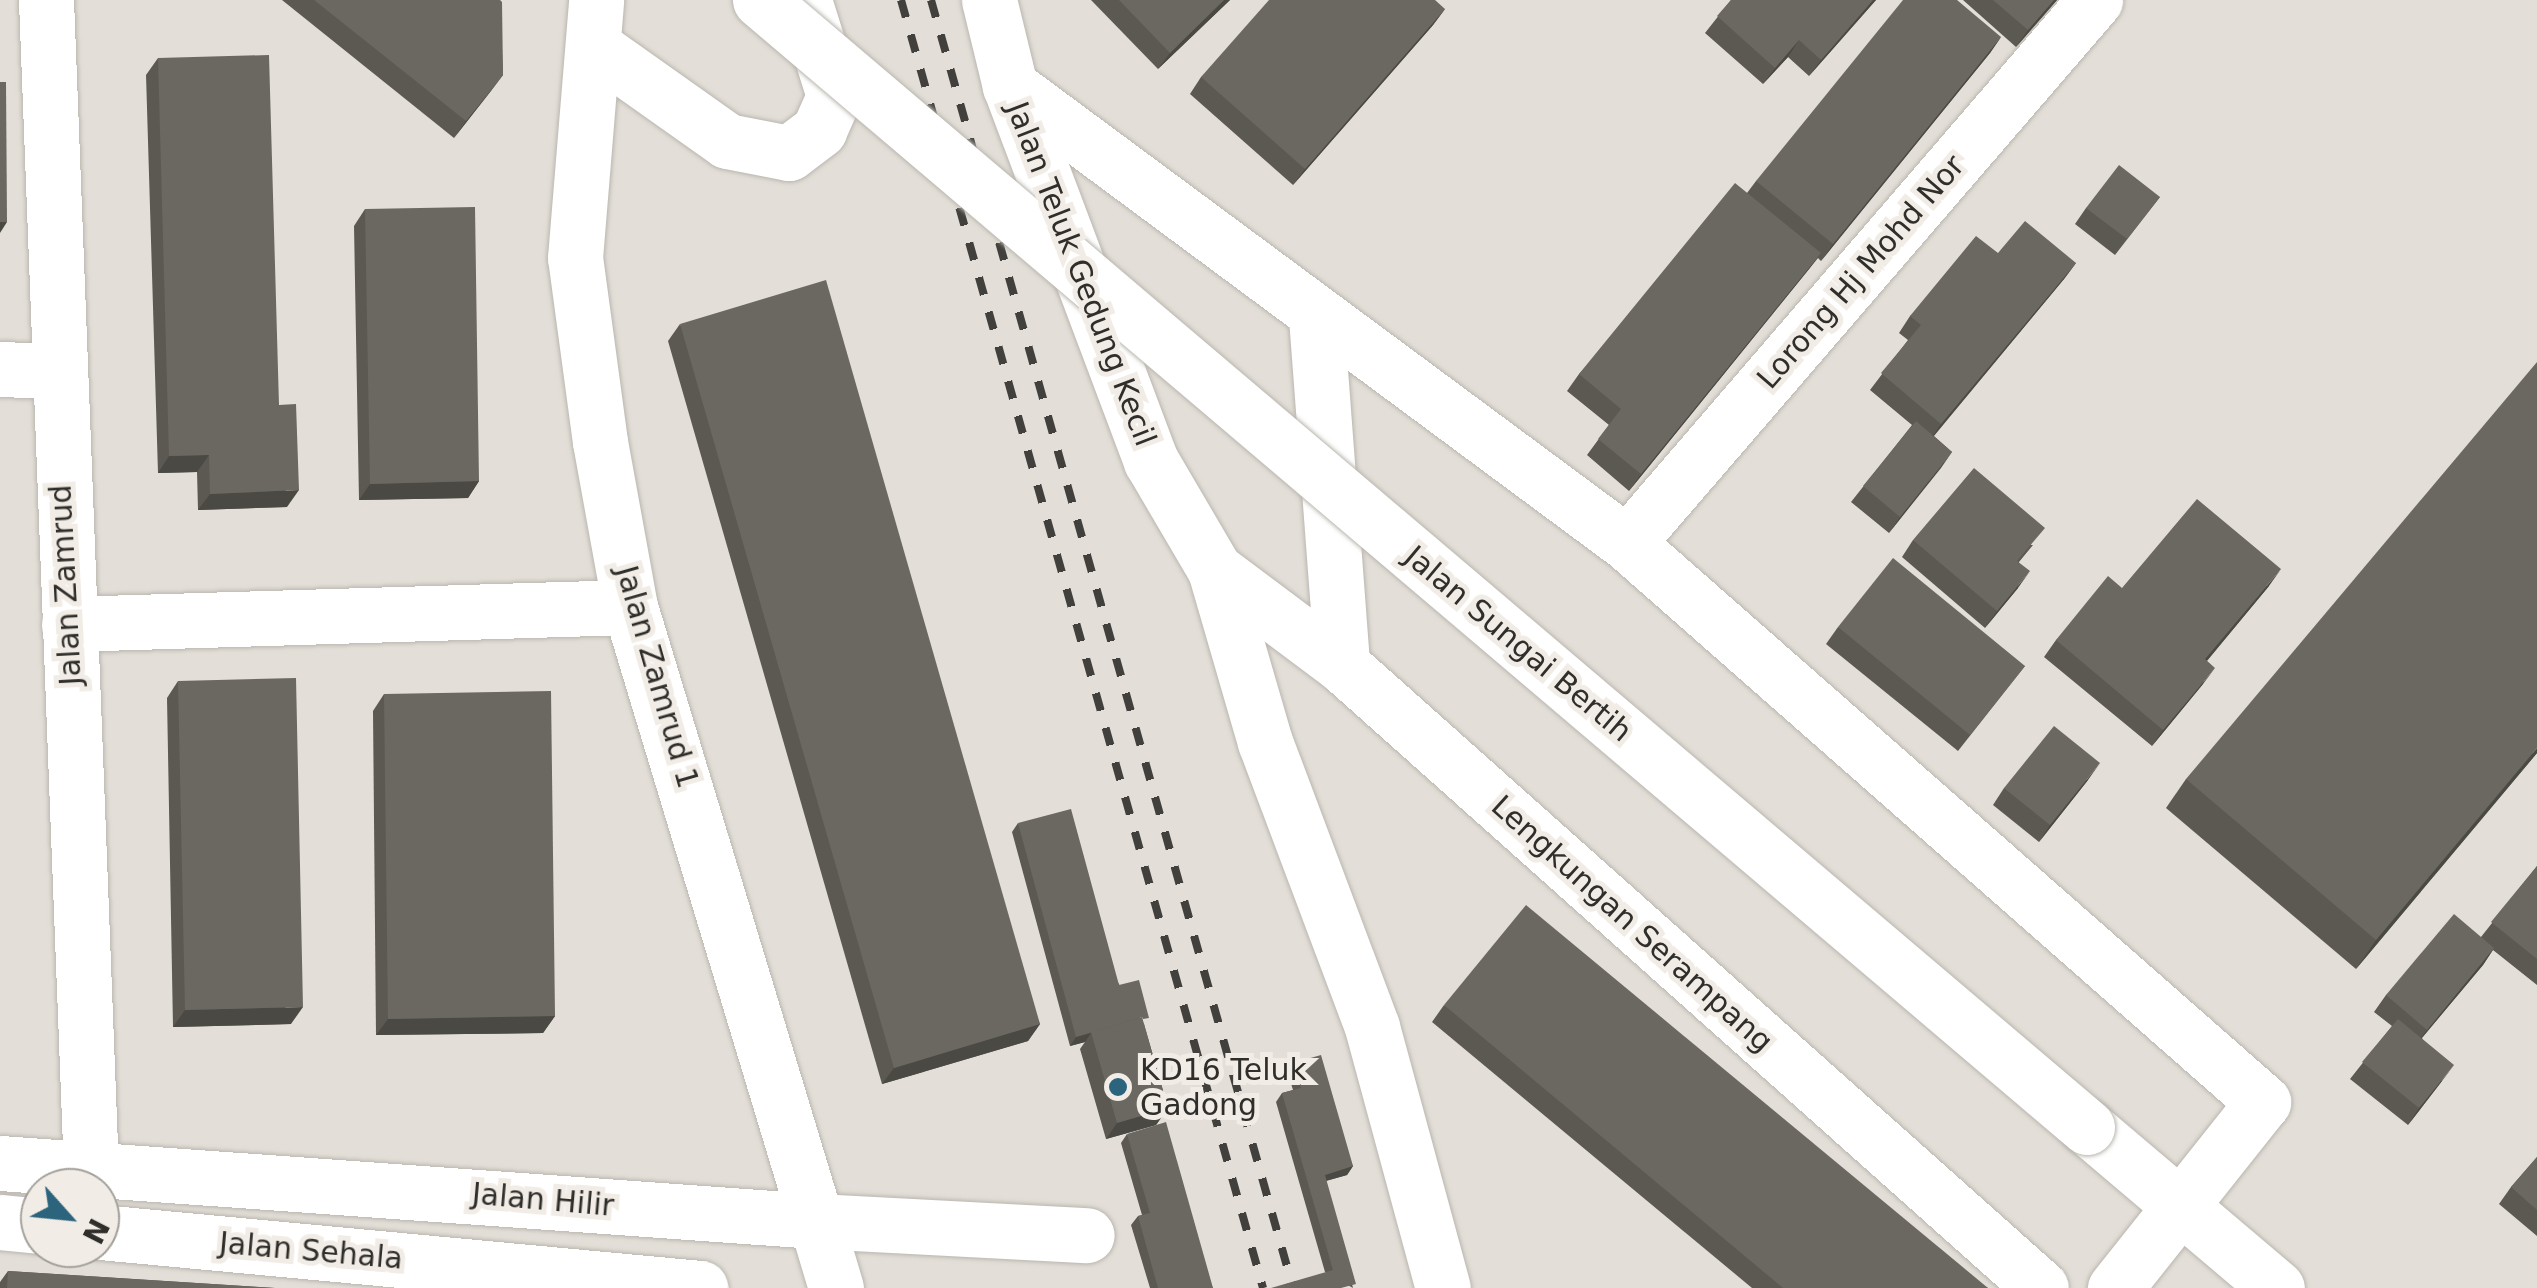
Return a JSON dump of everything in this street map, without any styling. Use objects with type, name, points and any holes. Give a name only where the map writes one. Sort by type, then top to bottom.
[{"type":"street","name":"Jalan Zamrud","points":[[46,0],[54,370],[92,1168]]},
{"type":"street","name":"Jalan Sungai Bertih","points":[[760,0],[2276,1288]]},
{"type":"street","points":[[594,23],[727,141],[789,153],[819,130],[834,96],[804,0]]},
{"type":"street","name":"Jalan Teluk Gedung Kecil","points":[[989,0],[1010,86],[1152,461]]},
{"type":"street","name":"Lorong Hj Mohd Nor","points":[[1627,543],[2095,0]]},
{"type":"street","name":"Jalan Zamrud 1","points":[[594,23],[575,258],[630,607],[836,1288]]},
{"type":"street","points":[[1010,86],[1627,543],[2263,1102],[2115,1288]]},
{"type":"street","points":[[1316,316],[1342,665]]},
{"type":"street","points":[[0,369],[54,370]]},
{"type":"street","name":"Lengkungan Serampang","points":[[1152,461],[1215,570],[1266,742],[1372,1027],[1443,1288]]},
{"type":"street","name":"Lengkungan Serampang","points":[[1215,570],[1342,665],[2042,1288]]},
{"type":"street","points":[[69,624],[630,607]]},
{"type":"street","name":"Jalan Hilir","points":[[0,1163],[58,1168]]},
{"type":"street","name":"Jalan Hilir","points":[[120,1173],[816,1221],[1086,1235]]},
{"type":"street","name":"Jalan Sehala","points":[[120,1234],[700,1288]]},
{"type":"building","points":[[314,0],[500,0],[503,75],[466,121]]},
{"type":"building","points":[[1119,0],[1224,0],[1170,53]]},
{"type":"building","points":[[1269,0],[1435,0],[1445,9],[1305,169],[1201,77]]},
{"type":"building","points":[[1731,0],[1873,0],[1821,60],[1799,40],[1775,68],[1717,16]]},
{"type":"building","points":[[1903,0],[1957,0],[2001,37],[1833,244],[1756,181]]},
{"type":"building","points":[[1993,0],[2054,0],[2028,30]]},
{"type":"building","points":[[269,55],[279,405],[296,404],[299,490],[210,494],[209,455],[169,456],[158,58]]},
{"type":"building","points":[[0,82],[6,82],[7,222],[0,222]]},
{"type":"building","points":[[2119,165],[2160,197],[2127,239],[2086,208]]},
{"type":"building","points":[[1735,183],[1821,253],[1641,474],[1598,439],[1621,409],[1579,374]]},
{"type":"building","points":[[475,207],[479,481],[370,484],[365,209]]},
{"type":"building","points":[[2025,221],[2076,263],[1941,424],[1881,373],[1921,325],[1910,316],[1976,236],[1998,253]]},
{"type":"building","points":[[826,280],[1040,1024],[894,1068],[680,324]]},
{"type":"building","points":[[2537,362],[2537,748],[2376,940],[2186,779]]},
{"type":"building","points":[[1916,421],[1952,452],[1900,517],[1863,486]]},
{"type":"building","points":[[1974,468],[2045,528],[2017,561],[2030,571],[1997,611],[1913,540]]},
{"type":"building","points":[[2197,499],[2281,569],[2205,659],[2215,668],[2163,730],[2056,640],[2108,576],[2122,588]]},
{"type":"building","points":[[1893,558],[2025,666],[1970,735],[1838,627]]},
{"type":"building","points":[[296,678],[303,1007],[185,1010],[178,681]]},
{"type":"building","points":[[551,691],[555,1016],[388,1019],[384,694]]},
{"type":"building","points":[[2054,726],[2100,763],[2050,825],[2004,788]]},
{"type":"building","points":[[1071,809],[1119,985],[1139,980],[1149,1018],[1076,1037],[1018,823]]},
{"type":"building","points":[[2537,866],[2537,959],[2491,922]]},
{"type":"building","points":[[1526,905],[1988,1288],[1783,1288],[1444,1005]]},
{"type":"building","points":[[2454,914],[2494,948],[2427,1030],[2386,995]]},
{"type":"building","points":[[1142,1017],[1168,1108],[1117,1123],[1091,1032]]},
{"type":"building","points":[[2398,1019],[2454,1065],[2419,1108],[2362,1062]]},
{"type":"building","points":[[1321,1055],[1353,1166],[1325,1175],[1356,1284],[1341,1288],[1271,1288],[1333,1270],[1282,1093],[1301,1088],[1293,1063]]},
{"type":"building","points":[[1166,1122],[1213,1288],[1158,1288],[1138,1216],[1150,1213],[1127,1134]]},
{"type":"building","points":[[2537,1157],[2537,1210],[2511,1187]]},
{"type":"building","points":[[8,1271],[275,1288],[7,1288]]},
{"type":"railway","points":[[901,0],[1263,1288]]},
{"type":"railway","points":[[931,0],[1293,1288]]},
{"type":"place","name":"KD16 Teluk Gadong","points":[[1118,1087]]}]
